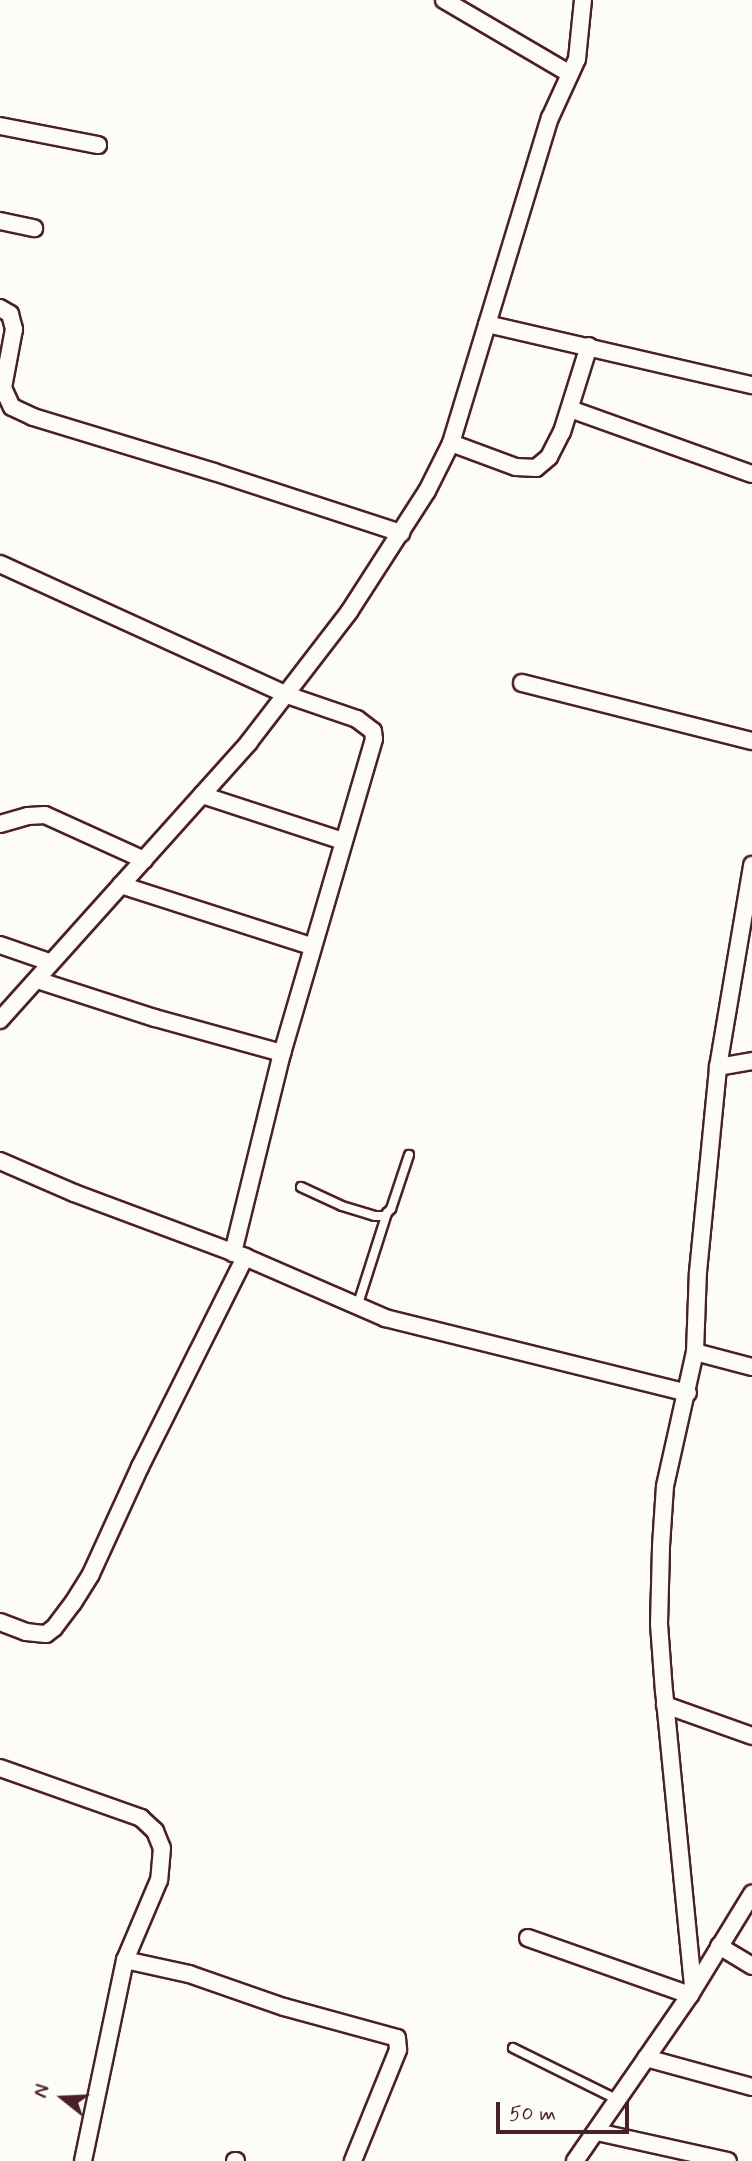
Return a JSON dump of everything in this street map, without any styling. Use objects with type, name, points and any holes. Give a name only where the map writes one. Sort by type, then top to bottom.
[{"type":"street","points":[[444,0],[570,74]]},
{"type":"street","points":[[0,1020],[49,962],[202,795],[287,695],[349,612],[428,491],[451,443],[550,118],[580,46],[583,0]]},
{"type":"street","points":[[0,126],[98,145]]},
{"type":"street","points":[[0,221],[34,228]]},
{"type":"street","points":[[0,308],[10,314],[14,329],[3,388],[12,407],[33,418],[214,472],[401,533]]},
{"type":"street","points":[[487,324],[752,385]]},
{"type":"street","points":[[451,443],[516,467],[536,468],[549,457],[570,409],[589,346]]},
{"type":"street","points":[[570,409],[752,474]]},
{"type":"street","points":[[0,564],[287,695],[357,719],[373,731],[374,739],[311,946],[282,1053],[239,1255],[91,1574],[74,1603],[54,1628],[46,1633],[26,1632],[0,1622]]},
{"type":"street","points":[[522,683],[752,741]]},
{"type":"street","points":[[202,795],[343,841]]},
{"type":"street","points":[[0,824],[28,816],[45,815],[144,860]]},
{"type":"street","points":[[692,1991],[659,1624],[665,1498],[695,1352],[695,1315],[718,1068],[752,865]]},
{"type":"street","points":[[121,885],[311,946]]},
{"type":"street","points":[[0,945],[49,962]]},
{"type":"street","points":[[37,979],[155,1018],[282,1053]]},
{"type":"street","points":[[718,1068],[752,1061]]},
{"type":"street","points":[[0,1161],[74,1193],[239,1255],[357,1307],[449,1336],[688,1393]]},
{"type":"street","points":[[695,1352],[752,1367]]},
{"type":"street","points":[[665,1704],[752,1736]]},
{"type":"street","points":[[0,1768],[141,1818],[155,1831],[162,1848],[159,1880],[125,1960],[83,2161]]},
{"type":"street","points":[[575,2161],[692,1991],[752,1894]]},
{"type":"street","points":[[528,1938],[692,1991]]},
{"type":"street","points":[[719,1946],[752,1966]]},
{"type":"street","points":[[125,1960],[189,1974],[284,2007],[397,2038],[398,2050],[353,2161]]},
{"type":"street","points":[[646,2058],[752,2087]]},
{"type":"street","points":[[597,2132],[728,2161]]},
{"type":"lane","points":[[357,1307],[387,1212],[409,1155]]},
{"type":"lane","points":[[301,1187],[318,1196],[375,1216],[387,1212]]},
{"type":"lane","points":[[513,2048],[618,2100]]}]
